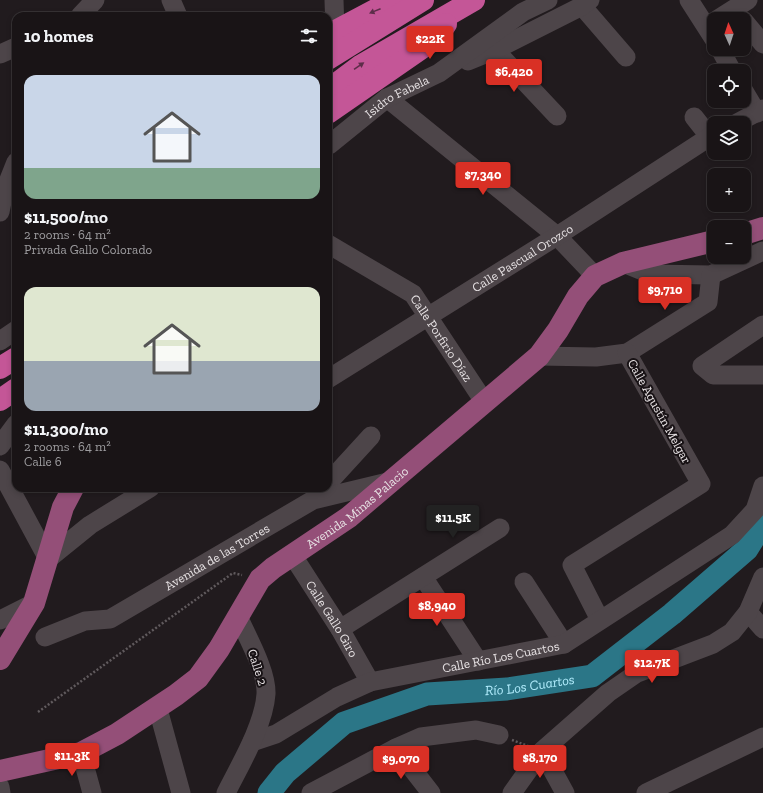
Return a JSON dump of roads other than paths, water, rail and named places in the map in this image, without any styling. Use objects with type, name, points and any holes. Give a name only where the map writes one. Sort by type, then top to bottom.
[{"type":"highway","points":[[332,33],[377,10],[412,0]]},
{"type":"highway","points":[[332,57],[423,0]]},
{"type":"highway","points":[[332,87],[360,66],[474,0]]},
{"type":"highway","points":[[332,110],[435,39],[445,28],[449,14]]},
{"type":"highway","points":[[0,368],[12,360]]},
{"type":"highway","points":[[0,400],[12,392]]},
{"type":"main road","points":[[751,232],[763,228]]},
{"type":"main road","name":"Avenida Minas Palacio","points":[[0,770],[82,753],[158,709],[198,678],[219,649],[260,579],[273,568],[349,517],[539,356],[558,330],[578,296],[595,276],[623,263],[707,243]]},
{"type":"main road","points":[[0,659],[34,603],[63,507],[71,492]]},
{"type":"street","points":[[75,12],[79,0]]},
{"type":"street","points":[[84,12],[95,0]]},
{"type":"street","points":[[171,0],[176,12]]},
{"type":"street","points":[[332,33],[334,0]]},
{"type":"street","name":"Isidro Fabela","points":[[332,142],[387,98],[439,73],[523,12],[548,0]]},
{"type":"street","points":[[689,0],[707,20]]},
{"type":"street","points":[[439,73],[495,50],[586,3],[626,57]]},
{"type":"street","points":[[751,26],[763,44]]},
{"type":"street","points":[[0,54],[12,49]]},
{"type":"street","points":[[495,50],[557,116]]},
{"type":"street","points":[[387,98],[557,236],[595,276]]},
{"type":"street","points":[[750,116],[760,111],[751,100]]},
{"type":"street","points":[[694,117],[707,130]]},
{"type":"street","name":"Calle Pascual Orozco","points":[[332,377],[557,236],[707,138]]},
{"type":"street","points":[[0,212],[12,174]]},
{"type":"street","name":"Calle Porfirio Díaz","points":[[332,246],[413,294],[485,403]]},
{"type":"street","points":[[623,263],[650,274],[711,275],[763,251]]},
{"type":"street","points":[[627,353],[708,302],[711,275]]},
{"type":"street","points":[[763,325],[702,366],[712,375],[763,375]]},
{"type":"street","points":[[0,341],[12,333]]},
{"type":"street","name":"Calle Agustín Melgar","points":[[539,356],[596,357],[627,353],[701,484],[572,564],[600,620]]},
{"type":"street","points":[[0,446],[12,430]]},
{"type":"street","points":[[332,479],[371,436]]},
{"type":"street","points":[[0,452],[12,446]]},
{"type":"street","points":[[0,470],[48,559],[90,525],[144,492]]},
{"type":"street","name":"Avenida de las Torres","points":[[332,492],[392,481]]},
{"type":"street","name":"Calle Río Los Cuartos","points":[[252,742],[276,734],[337,697],[370,682],[564,644],[732,535],[755,510],[763,486]]},
{"type":"street","name":"Avenida de las Torres","points":[[45,637],[85,621],[110,619],[318,494],[329,492]]},
{"type":"street","points":[[340,629],[500,528]]},
{"type":"street","name":"Calle Gallo Giro","points":[[293,556],[340,629],[370,682]]},
{"type":"street","points":[[423,577],[478,661]]},
{"type":"street","points":[[512,793],[542,751],[608,693],[637,673],[713,644],[732,632],[748,612],[763,577]]},
{"type":"street","points":[[524,582],[564,644]]},
{"type":"street","points":[[0,620],[34,603]]},
{"type":"street","points":[[748,612],[763,629]]},
{"type":"street","name":"Calle 2","points":[[238,616],[261,671],[266,693],[263,708],[252,742]]},
{"type":"street","points":[[158,709],[181,793]]},
{"type":"street","points":[[311,793],[396,748],[421,737],[476,730],[498,736]]},
{"type":"street","points":[[646,793],[763,737]]},
{"type":"street","points":[[226,793],[252,742]]},
{"type":"street","points":[[396,748],[431,793]]},
{"type":"street","points":[[542,751],[565,793]]},
{"type":"street","points":[[82,753],[92,793]]},
{"type":"street","points":[[0,787],[1,793]]},
{"type":"waterway","name":"Río Los Cuartos","points":[[269,793],[285,773],[344,723],[427,694],[507,689],[592,676],[672,614],[747,549],[763,523]]}]
